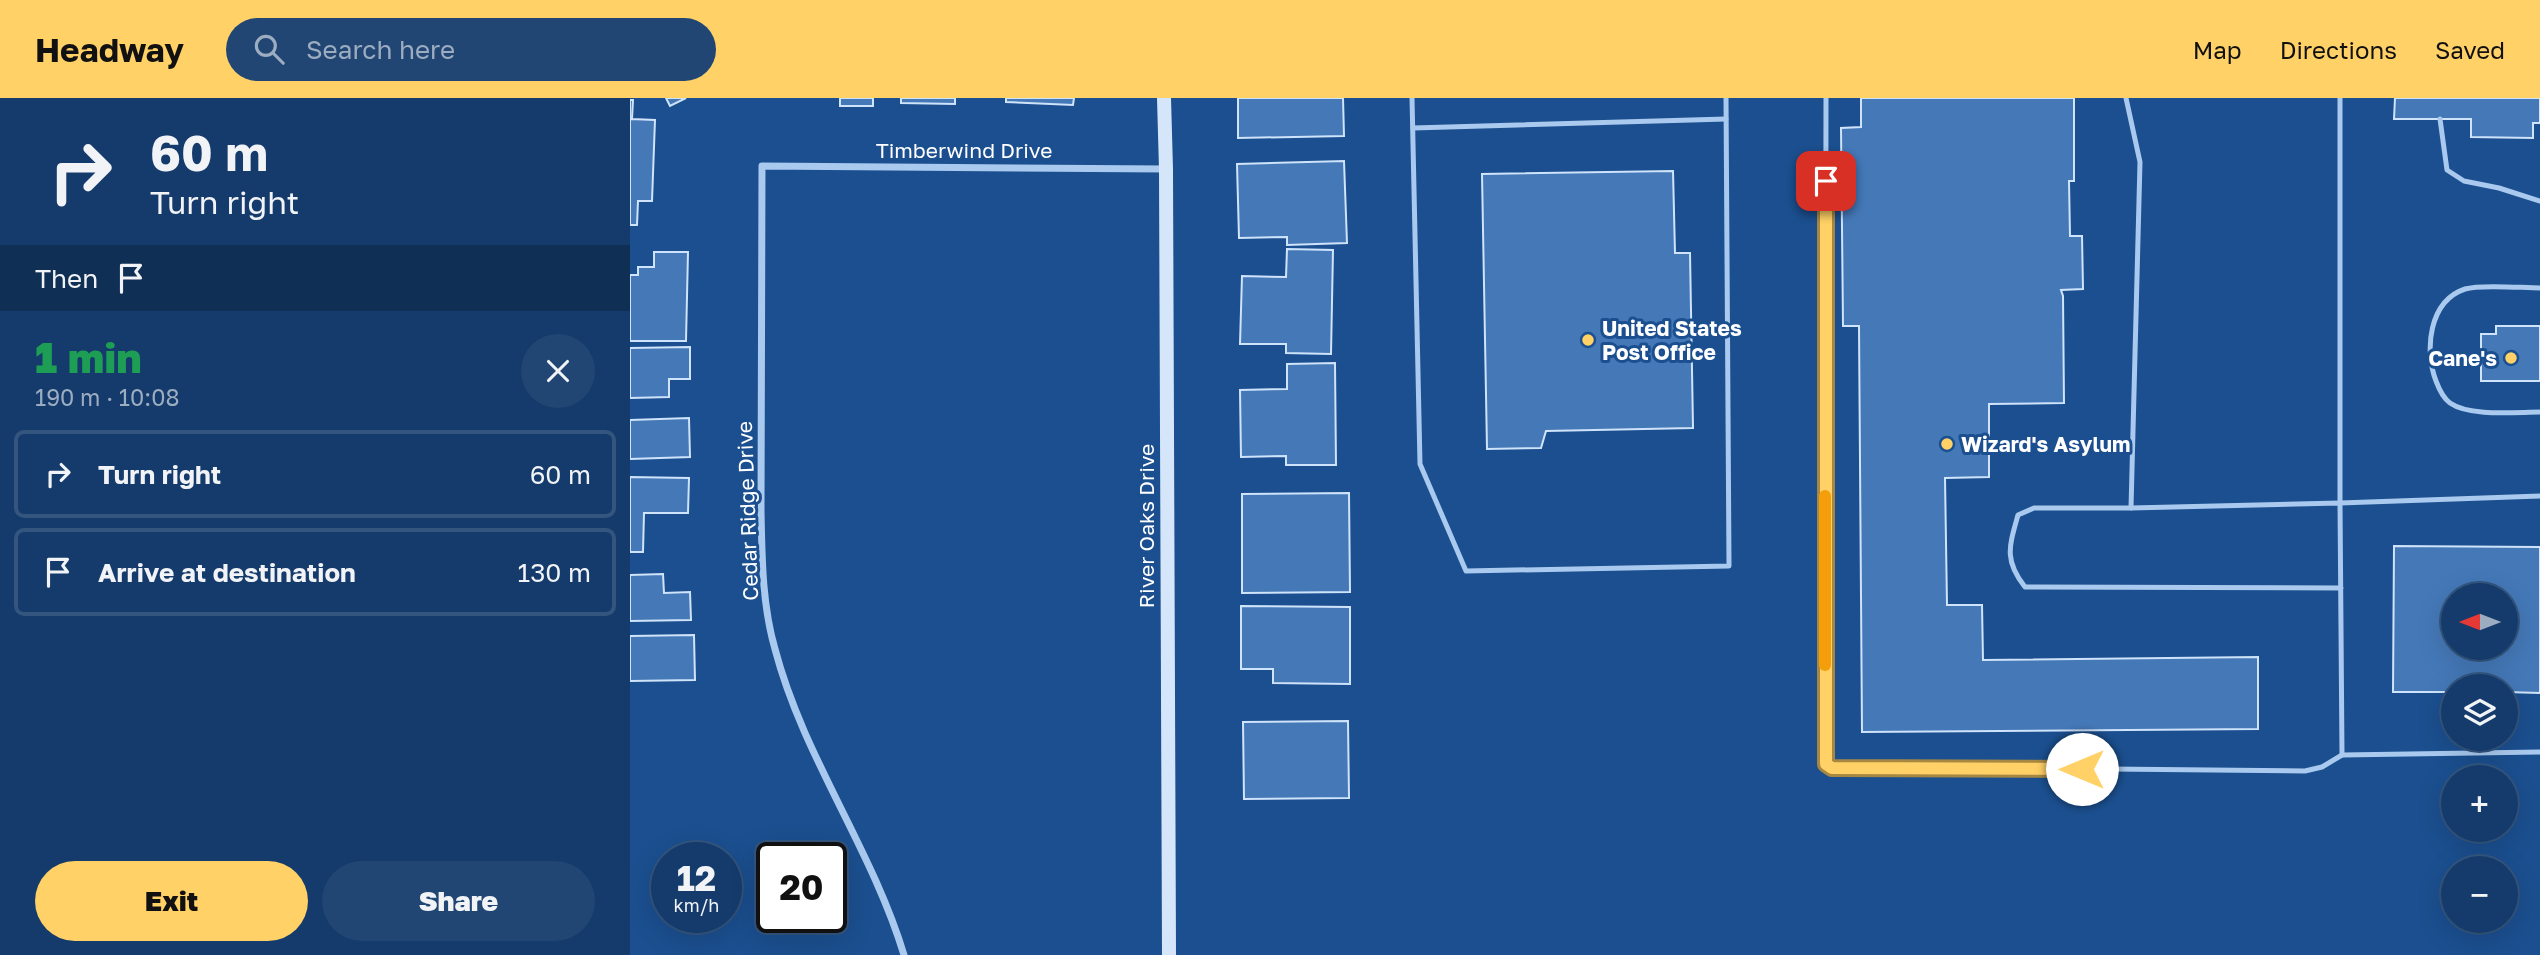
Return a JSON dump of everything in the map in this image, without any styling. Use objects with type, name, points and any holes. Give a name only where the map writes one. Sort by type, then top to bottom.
[{"type":"street","name":"River Oaks Drive","points":[[1164,98],[1168,955]]},
{"type":"street","name":"Timberwind Drive","points":[[762,166],[1166,169]]},
{"type":"street","name":"Cedar Ridge Drive","points":[[762,166],[761,510],[762,566],[767,611],[774,648],[791,699],[873,875],[904,955]]},
{"type":"lane","points":[[1412,98],[1420,464],[1466,571],[1729,566],[1726,98]]},
{"type":"lane","points":[[1826,98],[1827,766],[2305,771],[2322,767],[2342,755],[2540,752]]},
{"type":"lane","points":[[2126,98],[2140,162],[2131,508]]},
{"type":"lane","points":[[2340,98],[2342,755]]},
{"type":"lane","points":[[1413,128],[1726,119]]},
{"type":"lane","points":[[2440,120],[2447,170],[2464,181],[2499,188],[2540,201]]},
{"type":"lane","points":[[2540,288],[2463,290],[2440,309],[2430,337],[2430,357],[2440,389],[2449,402],[2457,407],[2476,411],[2540,412]]},
{"type":"lane","points":[[2340,588],[2025,587],[2012,570],[2011,542],[2018,516],[2034,508],[2131,508],[2540,496]]},
{"type":"building","points":[[666,98],[686,98],[670,106]]},
{"type":"building","points":[[840,98],[873,98],[873,106],[840,106]]},
{"type":"building","points":[[901,98],[955,98],[955,104],[901,103]]},
{"type":"building","points":[[1006,98],[1074,98],[1073,105],[1006,102]]},
{"type":"building","points":[[1238,98],[1343,98],[1344,136],[1238,138]]},
{"type":"building","points":[[1861,98],[2074,98],[2074,181],[2069,181],[2070,236],[2082,236],[2083,289],[2061,290],[2064,403],[1989,404],[1989,477],[1945,478],[1947,605],[1982,605],[1983,660],[2258,657],[2258,729],[1862,732],[1859,326],[1843,326],[1841,128],[1861,127]]},
{"type":"building","points":[[2395,98],[2540,98],[2540,123],[2533,123],[2533,138],[2471,137],[2471,119],[2394,119]]},
{"type":"building","points":[[630,100],[633,100],[632,119],[655,120],[652,201],[638,201],[637,225],[630,225]]},
{"type":"building","points":[[1344,161],[1347,243],[1287,245],[1287,237],[1239,238],[1237,164]]},
{"type":"building","name":"United States Post Office","points":[[1673,171],[1675,253],[1690,253],[1693,428],[1546,431],[1541,448],[1487,449],[1482,174]]},
{"type":"building","points":[[1287,249],[1333,250],[1331,354],[1286,353],[1286,344],[1240,344],[1242,276],[1286,277]]},
{"type":"building","points":[[654,252],[688,252],[686,341],[630,341],[630,275],[638,275],[638,267],[654,267]]},
{"type":"building","name":"Cane's","points":[[2496,326],[2540,326],[2540,381],[2481,381],[2481,334],[2496,334]]},
{"type":"building","points":[[690,347],[690,379],[669,379],[669,397],[630,398],[630,348]]},
{"type":"building","points":[[1335,363],[1336,465],[1286,465],[1286,456],[1241,457],[1240,390],[1287,389],[1287,364]]},
{"type":"building","points":[[689,418],[690,457],[630,459],[630,420]]},
{"type":"building","points":[[630,477],[689,478],[688,513],[644,513],[643,552],[630,552]]},
{"type":"building","points":[[1349,493],[1350,592],[1242,593],[1242,494]]},
{"type":"building","points":[[2394,546],[2540,547],[2540,693],[2518,692],[2518,674],[2441,674],[2441,692],[2393,692]]},
{"type":"building","points":[[663,574],[664,593],[690,592],[691,620],[630,621],[630,575]]},
{"type":"building","points":[[1241,606],[1350,607],[1350,684],[1273,683],[1273,669],[1241,669]]},
{"type":"building","points":[[694,635],[695,680],[630,681],[630,636]]},
{"type":"building","points":[[1348,721],[1349,798],[1244,799],[1243,722]]},
{"type":"slow traffic","points":[[1825,496],[1825,665]]},
{"type":"place","name":"United States Post Office","points":[[1588,340]]},
{"type":"place","name":"Cane's","points":[[2511,358]]},
{"type":"place","name":"Wizard's Asylum","points":[[1947,444]]},
{"type":"route","points":[[1826,181],[1826,764],[1832,768],[2082,769]]}]
